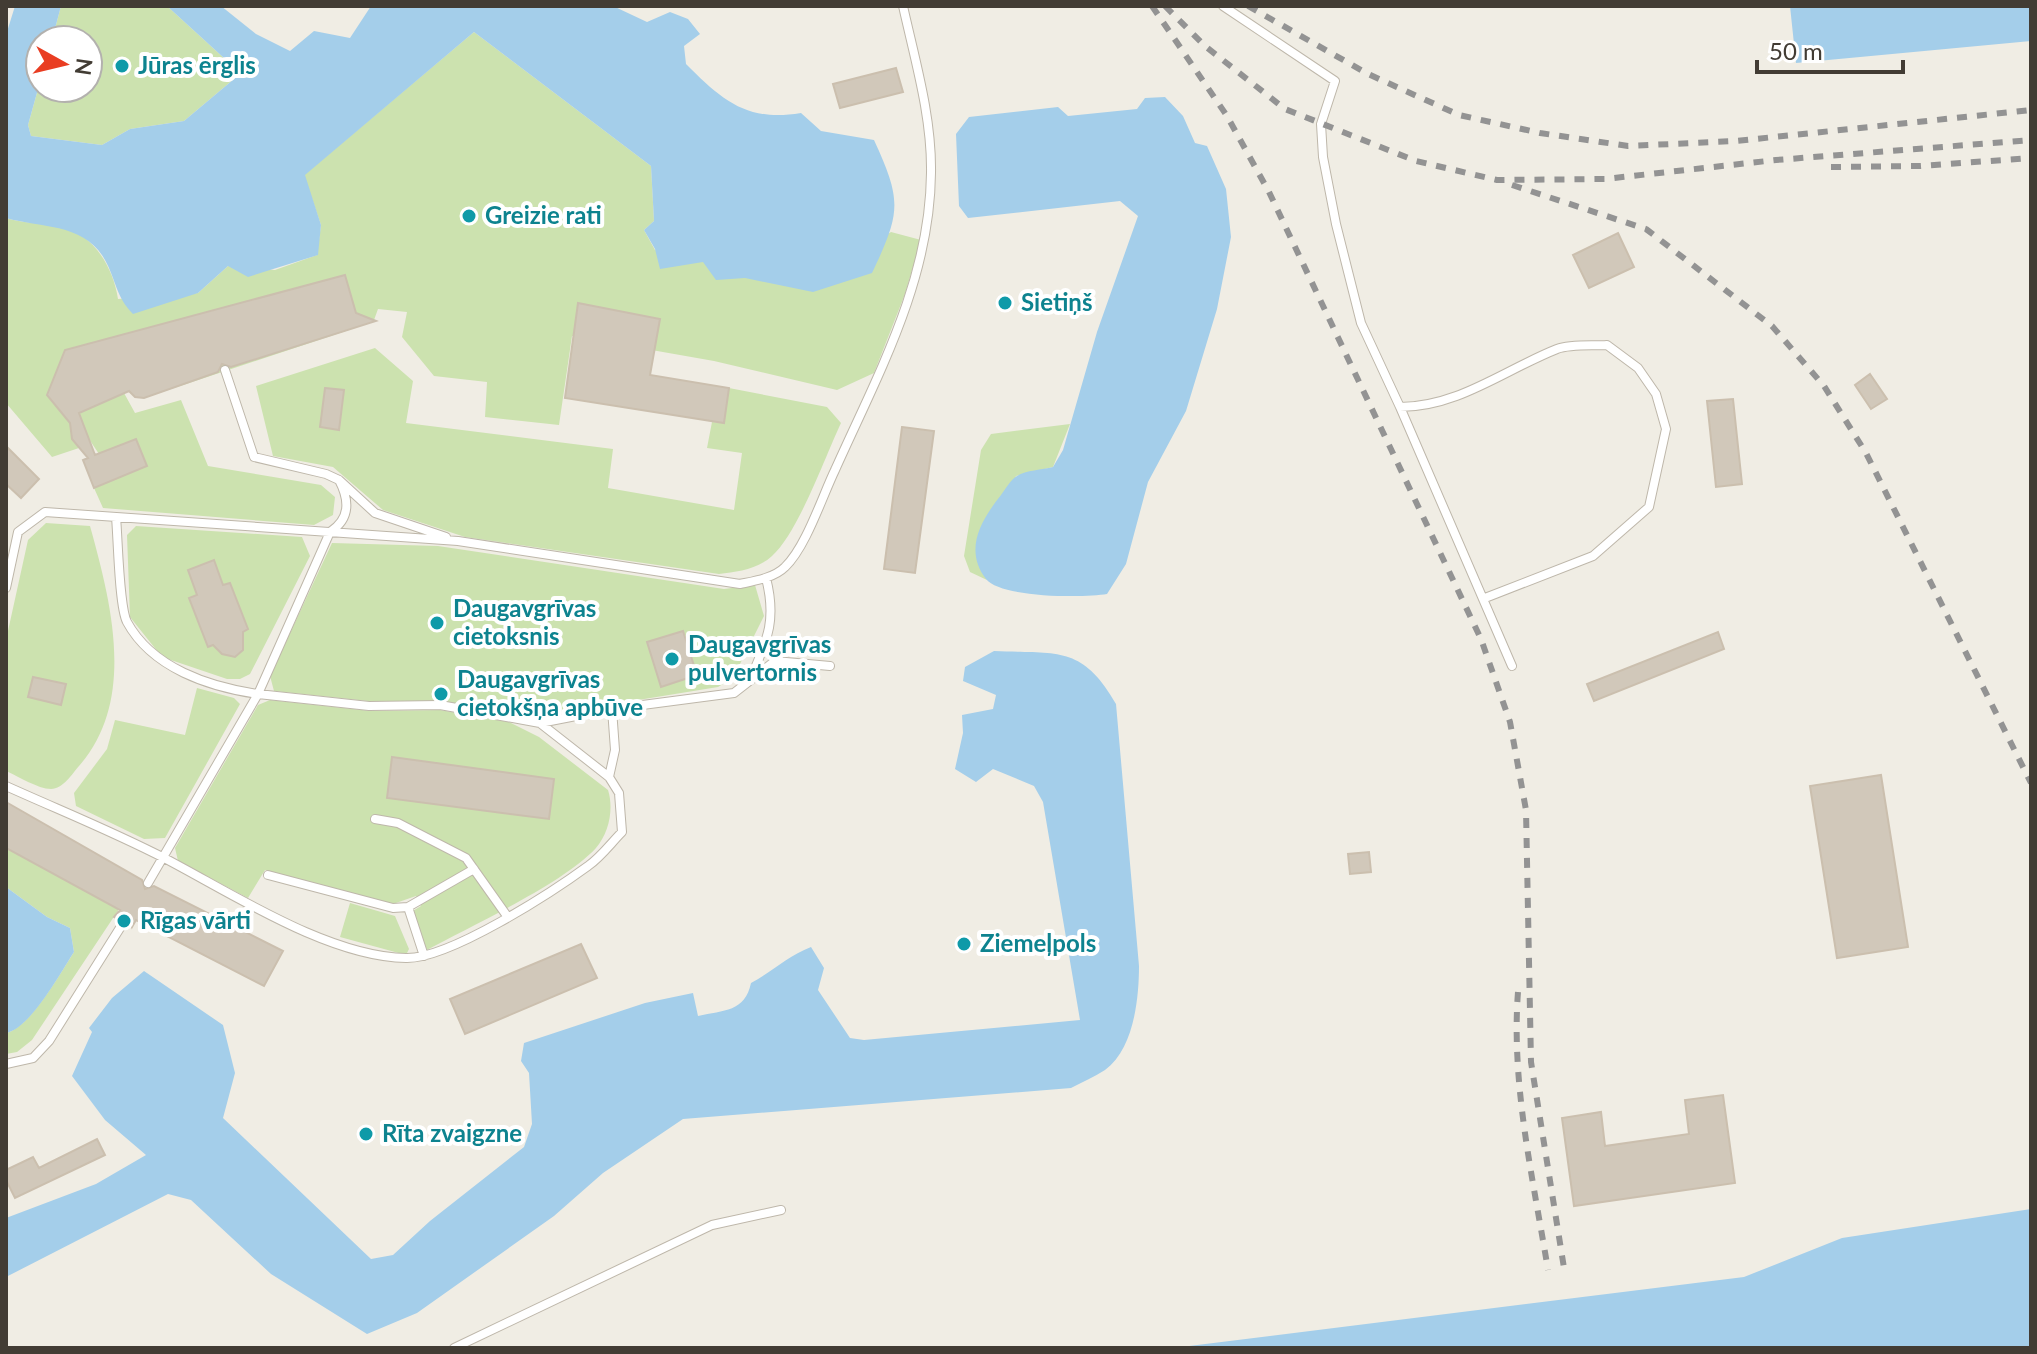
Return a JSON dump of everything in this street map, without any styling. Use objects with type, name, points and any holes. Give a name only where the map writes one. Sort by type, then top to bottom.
[{"type":"lane","points":[[6,588],[18,532],[45,512],[458,541],[740,584],[766,578],[785,567],[809,528],[877,380],[913,292],[922,253],[932,172],[926,111],[903,6]]},
{"type":"lane","points":[[1223,6],[1335,81],[1321,124],[1323,157],[1361,323],[1485,598],[1512,666]]},
{"type":"lane","points":[[1400,407],[1422,407],[1450,400],[1560,348],[1607,345],[1638,368],[1656,394],[1666,429],[1649,507],[1593,556],[1485,598]]},
{"type":"lane","points":[[225,370],[254,457],[339,480],[375,513],[458,541]]},
{"type":"lane","points":[[148,883],[258,694],[330,532],[340,525],[348,499],[339,480]]},
{"type":"lane","points":[[116,517],[125,620],[158,661],[230,690],[369,706],[440,705],[540,723],[612,709],[734,693],[775,661],[830,666]]},
{"type":"lane","points":[[749,682],[769,634],[773,607],[766,578]]},
{"type":"lane","points":[[609,777],[615,750],[612,709]]},
{"type":"lane","points":[[6,786],[164,858],[279,921],[370,953],[407,958],[424,956],[437,954],[507,916],[590,865],[622,832],[619,793],[609,777],[540,723]]},
{"type":"lane","points":[[375,819],[398,823],[466,858],[507,916]]},
{"type":"lane","points":[[268,875],[393,908],[408,907],[474,869]]},
{"type":"lane","points":[[408,907],[424,956]]},
{"type":"lane","points":[[6,1064],[33,1058],[49,1041],[125,920]]},
{"type":"lane","points":[[454,1348],[712,1225],[781,1210]]},
{"type":"green space","points":[[61,6],[167,6],[236,69],[234,79],[184,121],[130,129],[102,145],[31,136],[28,125],[34,104],[104,104],[104,24],[56,24]]},
{"type":"green space","points":[[474,32],[651,166],[654,221],[644,230],[655,250],[703,262],[874,243],[891,232],[921,240],[905,294],[874,373],[837,390],[714,361],[572,336],[559,425],[485,417],[487,382],[434,376],[402,337],[407,312],[378,309],[374,320],[355,328],[144,398],[135,397],[128,391],[124,393],[135,413],[181,400],[208,466],[321,485],[335,497],[333,515],[314,525],[103,508],[94,488],[147,465],[136,439],[99,454],[89,439],[79,448],[52,457],[6,403],[6,218],[56,225],[80,234],[106,263],[118,299],[198,293],[228,266],[275,270],[317,255],[321,225],[304,175]]},
{"type":"green space","points":[[375,348],[413,381],[406,423],[613,449],[608,488],[734,510],[742,453],[707,448],[712,422],[724,423],[729,388],[827,407],[841,423],[792,530],[772,556],[747,569],[719,574],[465,537],[383,510],[333,467],[273,456],[256,386]]},
{"type":"green space","points":[[1070,424],[1053,467],[1016,476],[979,561],[987,580],[970,572],[964,556],[981,450],[991,434]]},
{"type":"green space","points":[[46,523],[90,526],[105,586],[114,650],[114,681],[108,711],[97,740],[67,780],[51,789],[34,785],[6,771],[6,640],[28,540]]},
{"type":"green space","points":[[136,526],[302,537],[310,556],[250,674],[240,679],[227,679],[162,657],[130,617],[127,535]]},
{"type":"green space","points":[[332,543],[438,546],[724,589],[755,585],[764,616],[733,678],[718,687],[546,715],[530,716],[440,702],[368,701],[274,691],[270,676]]},
{"type":"green space","points":[[197,688],[234,698],[240,704],[165,838],[144,839],[76,806],[74,793],[107,749],[115,720],[185,735]]},
{"type":"green space","points":[[270,700],[371,711],[440,710],[509,722],[539,737],[608,790],[610,813],[607,828],[596,848],[562,876],[427,950],[411,912],[421,906],[416,896],[393,904],[265,870],[248,898],[178,861],[175,848],[258,705]]},
{"type":"green space","points":[[6,802],[139,879],[32,1040],[17,1052],[6,1054],[6,1033],[15,1029],[35,1010],[74,952],[70,928],[47,917],[6,887]]},
{"type":"green space","points":[[350,903],[395,916],[409,949],[406,955],[340,937]]},
{"type":"water","points":[[15,6],[61,6],[56,24],[24,24],[24,104],[34,104],[28,125],[31,136],[102,145],[130,129],[184,121],[234,79],[236,69],[167,6],[221,6],[256,34],[290,51],[314,31],[350,38],[371,6],[613,6],[647,22],[670,12],[688,19],[700,34],[684,46],[686,64],[724,98],[737,106],[765,114],[801,113],[821,131],[874,140],[890,178],[893,220],[872,273],[813,292],[745,278],[716,280],[703,262],[660,269],[655,249],[644,230],[654,221],[651,166],[474,32],[305,175],[321,225],[318,255],[248,277],[228,266],[198,293],[133,314],[120,295],[105,260],[86,239],[61,229],[6,218],[6,35]]},
{"type":"water","points":[[1790,6],[2031,6],[2031,41],[1796,63]]},
{"type":"water","points":[[1165,97],[1183,116],[1195,143],[1207,146],[1226,189],[1231,237],[1217,309],[1186,411],[1148,482],[1126,564],[1107,594],[1063,596],[1008,590],[986,579],[979,568],[976,557],[978,535],[987,514],[1017,476],[1053,467],[1063,450],[1097,332],[1138,216],[1120,201],[968,218],[959,206],[956,134],[969,117],[1058,107],[1068,116],[1137,109],[1145,98]]},
{"type":"water","points":[[994,651],[1066,656],[1091,671],[1116,704],[1139,979],[1129,1036],[1115,1061],[1105,1070],[1071,1088],[683,1119],[603,1173],[554,1216],[417,1313],[367,1334],[271,1274],[191,1200],[168,1194],[6,1277],[6,1218],[96,1184],[146,1155],[105,1120],[72,1076],[92,1032],[89,1028],[112,998],[144,971],[223,1025],[235,1073],[223,1118],[371,1259],[393,1255],[430,1221],[524,1147],[532,1124],[529,1073],[521,1061],[524,1043],[645,1003],[693,993],[698,1016],[725,1011],[744,1000],[751,983],[811,947],[824,968],[818,990],[850,1038],[864,1040],[1080,1020],[1043,802],[1034,786],[993,769],[976,782],[955,769],[963,733],[962,715],[993,709],[996,695],[963,681],[965,667]]},
{"type":"water","points":[[6,887],[47,917],[70,928],[74,952],[35,1011],[6,1033]]},
{"type":"water","points":[[2031,1209],[2031,1348],[1173,1348],[1744,1277],[1842,1238]]},
{"type":"building","points":[[896,68],[903,92],[840,108],[833,84]]},
{"type":"building","points":[[1618,233],[1634,267],[1589,288],[1573,255]]},
{"type":"building","points":[[345,275],[356,313],[376,321],[231,367],[222,364],[218,372],[144,398],[135,397],[129,391],[79,413],[95,455],[136,439],[147,466],[94,488],[83,460],[88,458],[72,439],[70,423],[47,395],[65,350]]},
{"type":"building","points":[[578,303],[660,319],[650,375],[729,388],[724,423],[565,398]]},
{"type":"building","points":[[1870,374],[1887,399],[1871,409],[1855,385]]},
{"type":"building","points":[[325,388],[344,390],[339,430],[320,427]]},
{"type":"building","points":[[1733,399],[1742,484],[1716,487],[1707,401]]},
{"type":"building","points":[[902,427],[934,431],[915,573],[884,569]]},
{"type":"building","points":[[6,446],[39,479],[21,498],[6,484]]},
{"type":"building","points":[[214,560],[223,585],[230,583],[248,629],[243,632],[243,650],[235,657],[222,654],[213,645],[208,647],[189,598],[197,595],[188,570]]},
{"type":"building","name":"Daugavgrīvas pulvertornis","points":[[683,631],[697,675],[661,687],[647,642]]},
{"type":"building","points":[[1718,632],[1724,649],[1594,701],[1587,684]]},
{"type":"building","points":[[33,677],[66,684],[61,705],[28,697]]},
{"type":"building","points":[[392,757],[554,779],[549,819],[387,798]]},
{"type":"building","points":[[1881,775],[1908,947],[1837,958],[1810,786]]},
{"type":"building","points":[[6,802],[142,880],[145,889],[154,886],[283,951],[264,986],[136,920],[132,927],[128,914],[118,919],[114,917],[120,910],[6,848]]},
{"type":"building","points":[[1369,852],[1371,872],[1350,874],[1348,854]]},
{"type":"building","points":[[581,944],[597,978],[465,1034],[450,999]]},
{"type":"building","points":[[1723,1095],[1735,1183],[1574,1206],[1562,1118],[1601,1112],[1605,1146],[1689,1134],[1685,1100]]},
{"type":"building","points":[[97,1139],[105,1155],[15,1198],[6,1180],[6,1170],[33,1157],[39,1168]]},
{"type":"railway","points":[[1152,6],[1227,116],[1269,192],[1481,639],[1510,722],[1526,810],[1531,1062],[1564,1268]]},
{"type":"railway","points":[[1165,6],[1205,46],[1285,109],[1416,161],[1497,180],[1605,179],[1776,160],[2031,140]]},
{"type":"railway","points":[[1248,6],[1368,74],[1459,115],[1540,133],[1628,146],[1736,141],[2031,110]]},
{"type":"railway","points":[[1831,167],[1920,166],[2031,158]]},
{"type":"railway","points":[[1512,185],[1646,229],[1772,326],[1824,386],[1866,453],[2031,783]]},
{"type":"railway","points":[[1518,992],[1520,1097],[1548,1270]]},
{"type":"place","name":"Jūras ērglis","points":[[122,66]]},
{"type":"place","name":"Greizie rati","points":[[469,216]]},
{"type":"place","name":"Sietiņš","points":[[1005,303]]},
{"type":"place","name":"Daugavgrīvas cietoksnis","points":[[437,623]]},
{"type":"place","name":"Daugavgrīvas pulvertornis","points":[[672,659]]},
{"type":"place","name":"Daugavgrīvas cietokšņa apbūve","points":[[441,694]]},
{"type":"place","name":"Rīgas vārti","points":[[124,921]]},
{"type":"place","name":"Ziemeļpols","points":[[964,944]]},
{"type":"place","name":"Rīta zvaigzne","points":[[366,1134]]}]
